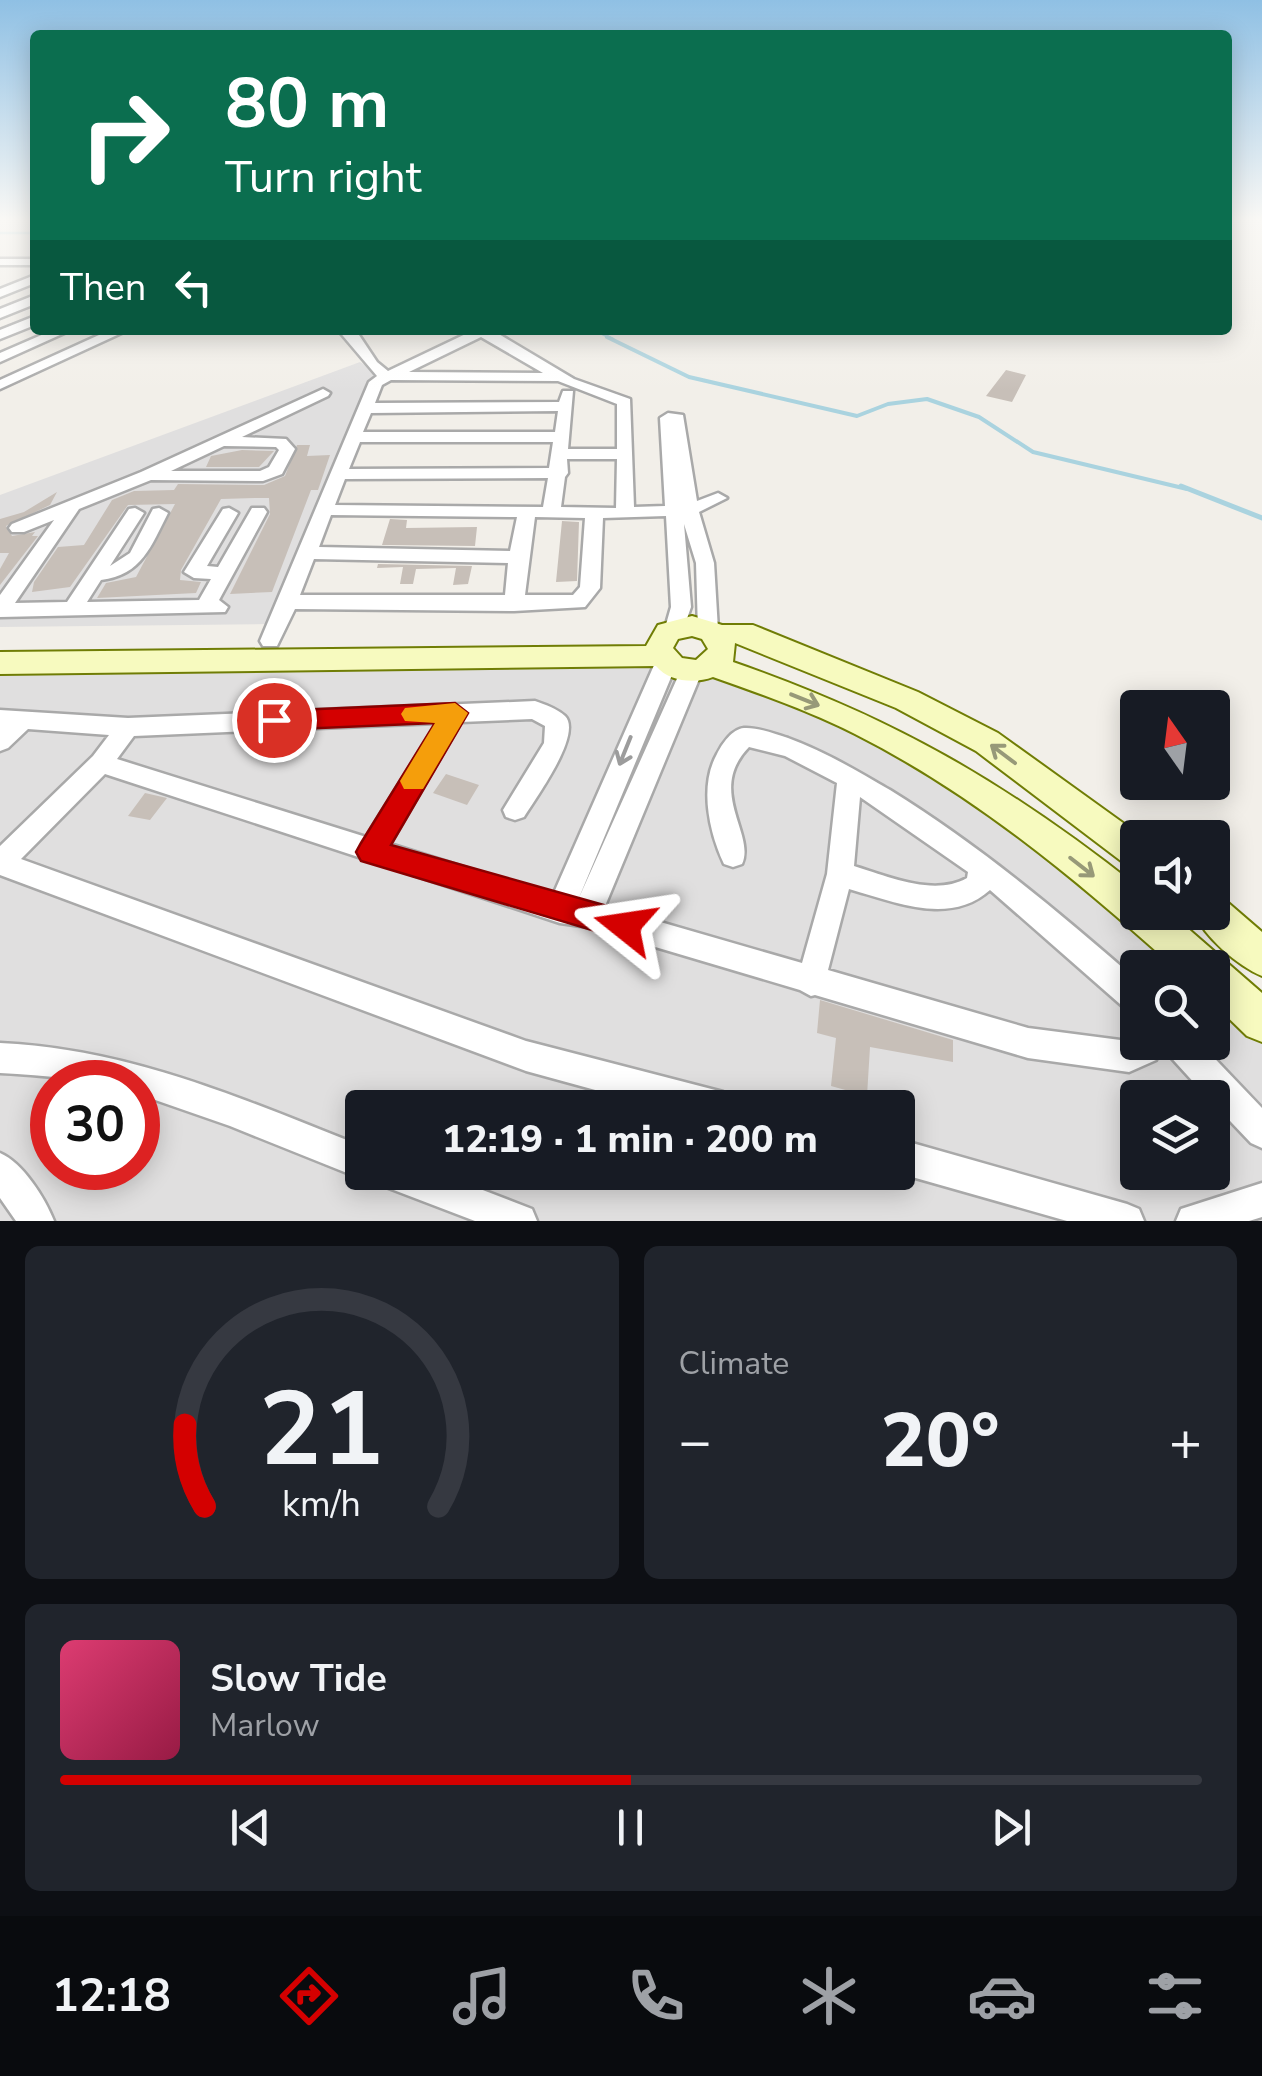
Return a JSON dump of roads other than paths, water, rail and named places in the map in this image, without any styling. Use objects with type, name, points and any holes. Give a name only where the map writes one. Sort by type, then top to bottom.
[{"type":"street","points":[[0,293],[30,281]]},
{"type":"street","points":[[0,314],[30,301]]},
{"type":"street","points":[[0,335],[30,322]]},
{"type":"street","points":[[0,358],[53,335]]},
{"type":"street","points":[[0,385],[110,335]]},
{"type":"street","points":[[352,335],[358,340],[366,362],[386,376],[565,379]]},
{"type":"street","points":[[270,641],[376,382],[475,335]]},
{"type":"street","points":[[490,335],[565,379],[625,402],[624,513]]},
{"type":"street","points":[[551,514],[560,472],[565,379]]},
{"type":"street","points":[[18,528],[71,509],[323,394]]},
{"type":"street","points":[[367,408],[566,406]]},
{"type":"street","points":[[673,418],[686,649]]},
{"type":"street","points":[[354,437],[562,446],[625,454]]},
{"type":"street","points":[[146,476],[263,476],[276,470],[287,449],[280,442],[222,442]]},
{"type":"street","points":[[339,474],[560,472]]},
{"type":"street","points":[[324,510],[624,513],[681,510],[718,498]]},
{"type":"street","points":[[71,509],[0,610],[212,607],[225,573],[260,512],[223,513],[194,572],[225,573]]},
{"type":"street","points":[[574,912],[686,649],[705,563],[681,510]]},
{"type":"street","points":[[73,608],[129,513],[162,513],[128,568],[118,574],[94,574]]},
{"type":"street","points":[[288,602],[568,604],[584,598],[590,588],[594,513]]},
{"type":"street","points":[[514,604],[518,557],[528,514]]},
{"type":"street","points":[[306,553],[518,557]]},
{"type":"street","points":[[0,663],[686,649],[743,632],[939,716],[987,742],[1120,840]]},
{"type":"street","points":[[0,645],[270,641],[686,649],[885,735],[1042,836],[1120,897]]},
{"type":"street","points":[[0,742],[12,719],[128,727],[535,710],[557,722],[556,744],[514,810]]},
{"type":"street","points":[[371,852],[455,713]]},
{"type":"street","points":[[128,727],[100,764],[0,863],[526,1056],[655,1090]]},
{"type":"street","points":[[733,856],[717,784],[732,746],[744,737],[795,749],[920,820],[1054,922],[1120,984]]},
{"type":"street","points":[[100,764],[371,852],[812,982],[1028,1043],[1120,1056]]},
{"type":"street","points":[[812,982],[840,874],[850,779]]},
{"type":"street","points":[[840,874],[936,898],[965,897],[980,884],[981,866]]},
{"type":"street","points":[[1230,927],[1238,934],[1262,933]]},
{"type":"street","points":[[1230,928],[1262,957]]},
{"type":"street","points":[[1160,930],[1184,950]]},
{"type":"street","points":[[1230,991],[1262,1021]]},
{"type":"street","points":[[0,1058],[52,1058],[132,1076],[345,1156]]},
{"type":"street","points":[[1195,1060],[1262,1132]]},
{"type":"street","points":[[915,1161],[1127,1221]]},
{"type":"street","points":[[0,1170],[36,1221]]},
{"type":"street","points":[[438,1190],[520,1221]]},
{"type":"street","points":[[1194,1221],[1262,1200]]},
{"type":"waterway","points":[[605,335],[613,339]]},
{"type":"waterway","points":[[607,337],[689,377],[857,416],[888,404],[927,399],[979,417],[1033,452],[1187,489]]},
{"type":"waterway","points":[[1181,486],[1262,518]]}]
